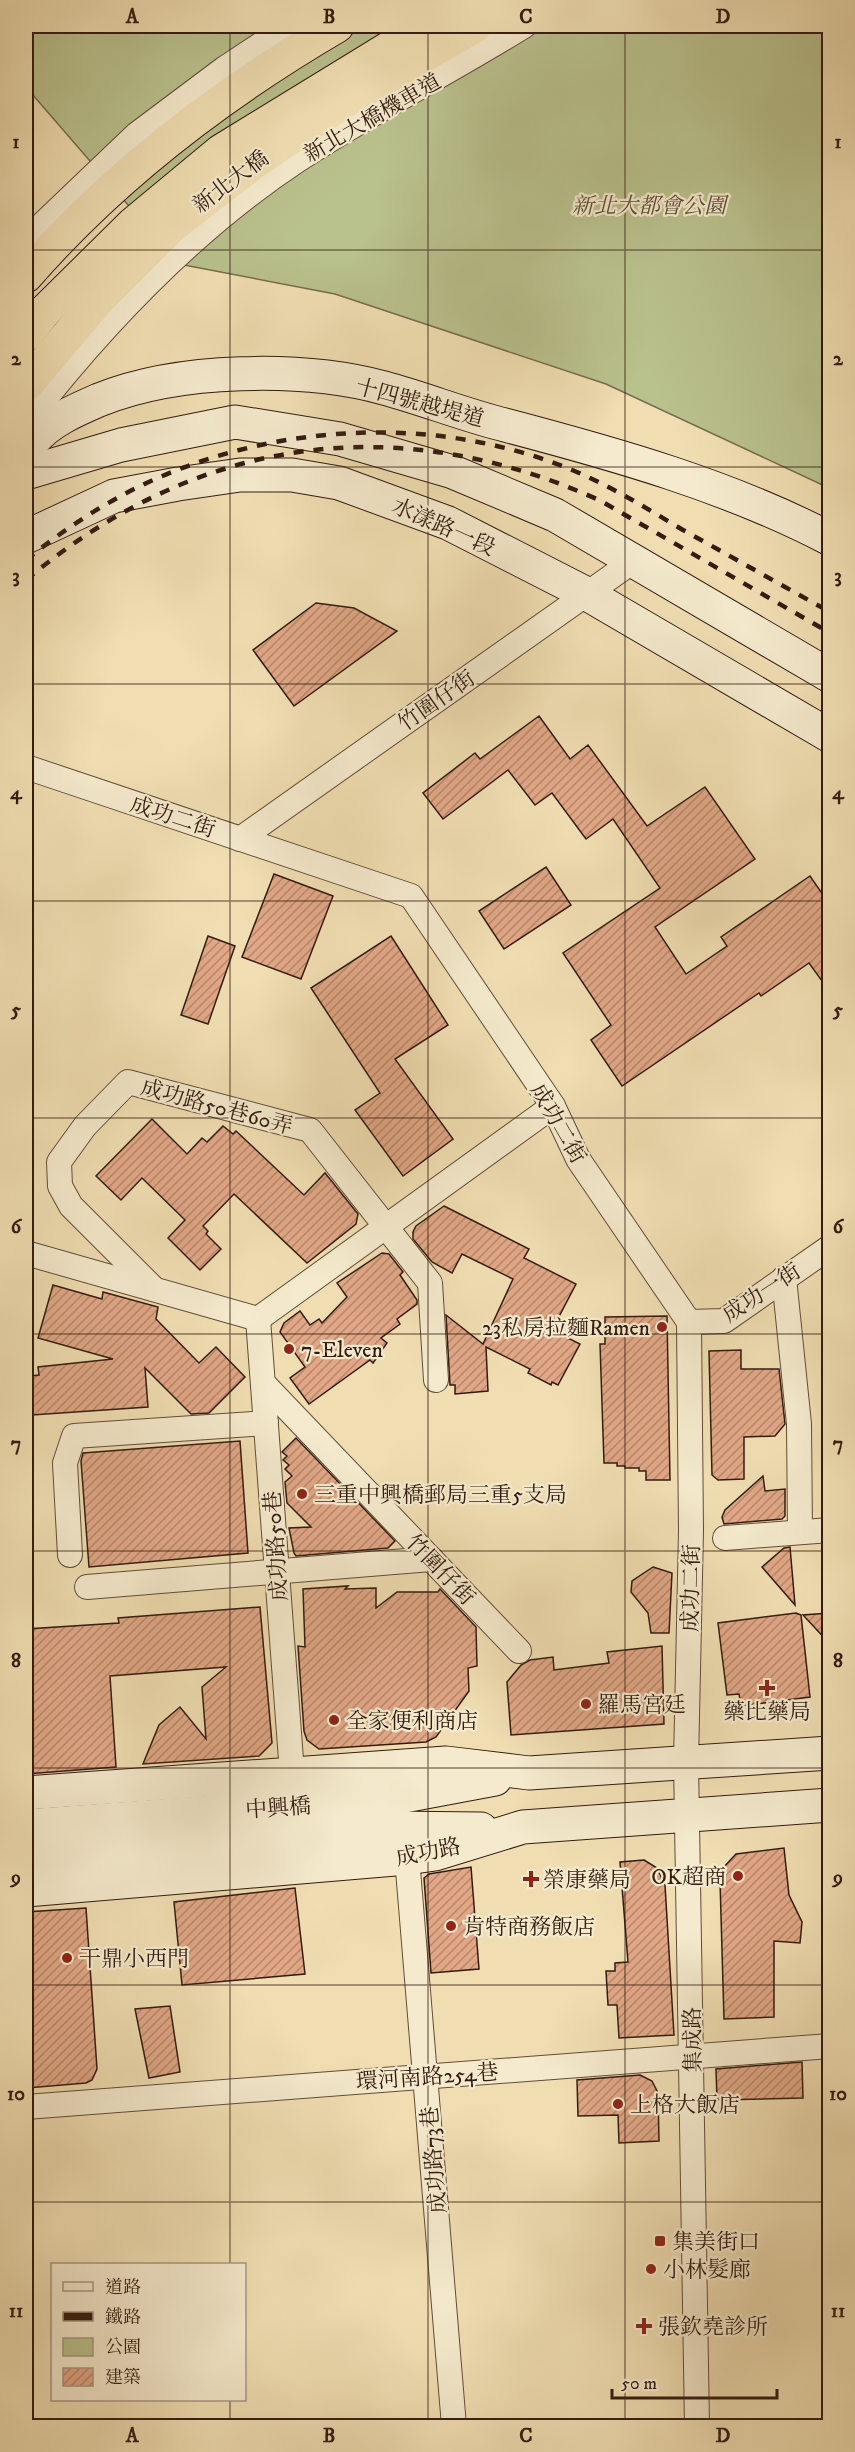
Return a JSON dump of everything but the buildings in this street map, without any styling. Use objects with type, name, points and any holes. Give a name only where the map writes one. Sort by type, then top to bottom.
[{"type":"highway","points":[[26,276],[130,171],[214,104],[337,26]]},
{"type":"highway","points":[[26,308],[118,213],[213,139],[396,26]]},
{"type":"highway","points":[[26,335],[45,311],[133,224],[221,151],[425,26]]},
{"type":"highway","name":"新北大橋","points":[[26,385],[97,302],[172,226],[255,161],[342,103],[474,26]]},
{"type":"street","points":[[26,240],[137,134],[225,68],[289,26]]},
{"type":"street","name":"新北大橋機車道","points":[[26,423],[86,347],[147,284],[215,223],[297,161],[524,26]]},
{"type":"street","name":"十四號越堤道","points":[[26,466],[33,441],[69,412],[118,393],[206,375],[300,374],[383,387],[484,420],[626,457],[796,521],[830,538]]},
{"type":"street","points":[[26,473],[121,445],[236,423],[340,439],[453,472],[555,515],[830,676]]},
{"type":"street","name":"水漾路一段","points":[[26,537],[114,496],[240,475],[292,475],[339,483],[448,523],[587,594],[830,736]]},
{"type":"street","name":"竹圍仔街","points":[[240,839],[632,562]]},
{"type":"street","name":"成功二街","points":[[26,767],[411,896],[553,1106],[578,1159],[688,1322],[691,1531],[686,1762]]},
{"type":"street","name":"成功路50巷60弄","points":[[154,1289],[71,1206],[60,1186],[59,1162],[86,1126],[128,1082],[310,1130],[386,1226]]},
{"type":"street","points":[[26,1252],[258,1319],[553,1106]]},
{"type":"street","points":[[386,1226],[430,1283],[436,1380]]},
{"type":"street","name":"成功一街","points":[[688,1322],[724,1321],[830,1247]]},
{"type":"street","points":[[784,1278],[799,1424],[800,1532]]},
{"type":"street","name":"成功路50巷","points":[[258,1319],[292,1773]]},
{"type":"street","name":"竹圍仔街","points":[[263,1383],[519,1651]]},
{"type":"street","points":[[70,1555],[65,1463],[74,1436],[266,1423]]},
{"type":"street","points":[[725,1538],[830,1530]]},
{"type":"street","points":[[87,1587],[431,1559]]},
{"type":"street","points":[[26,1793],[446,1763],[529,1773],[830,1754]]},
{"type":"street","name":"集成路","points":[[686,1762],[693,2055],[697,2427]]},
{"type":"street","name":"中興橋","points":[[26,1858],[388,1813],[529,1773]]},
{"type":"street","name":"成功路","points":[[26,1890],[407,1858],[435,1854],[523,1827],[830,1805]]},
{"type":"street","name":"中興橋","points":[[26,1826],[388,1813],[457,1831],[523,1827]]},
{"type":"street","name":"成功路73巷","points":[[407,1858],[454,2427]]},
{"type":"street","name":"環河南路254巷","points":[[26,2107],[830,2046]]},
{"type":"green space","name":"新北大都會公園","points":[[26,26],[829,26],[829,488],[606,384],[335,294],[179,264],[26,87]]},
{"type":"railway","points":[[26,560],[73,525],[124,494],[160,477],[209,459],[260,445],[312,436],[365,433],[418,434],[471,441],[522,453],[572,470],[601,483],[830,612]]},
{"type":"railway","points":[[26,580],[92,531],[160,494],[230,467],[302,452],[375,447],[449,454],[525,472],[601,501],[830,633]]},
{"type":"place","name":"23私房拉麵Ramen","points":[[662,1327]]},
{"type":"place","name":"7-Eleven","points":[[289,1349]]},
{"type":"place","name":"三重中興橋郵局三重5支局","points":[[302,1494]]},
{"type":"place","name":"藥比藥局","points":[[767,1688]]},
{"type":"place","name":"羅馬宮廷","points":[[586,1704]]},
{"type":"place","name":"全家便利商店","points":[[334,1720]]},
{"type":"place","name":"OK超商","points":[[738,1876]]},
{"type":"place","name":"榮康藥局","points":[[531,1879]]},
{"type":"place","name":"肯特商務飯店","points":[[451,1926]]},
{"type":"place","name":"干鼎小西門","points":[[67,1958]]},
{"type":"place","name":"上格大飯店","points":[[618,2104]]},
{"type":"place","name":"集美街口","points":[[660,2241]]},
{"type":"place","name":"小林髮廊","points":[[651,2269]]},
{"type":"place","name":"張欽堯診所","points":[[644,2326]]}]
